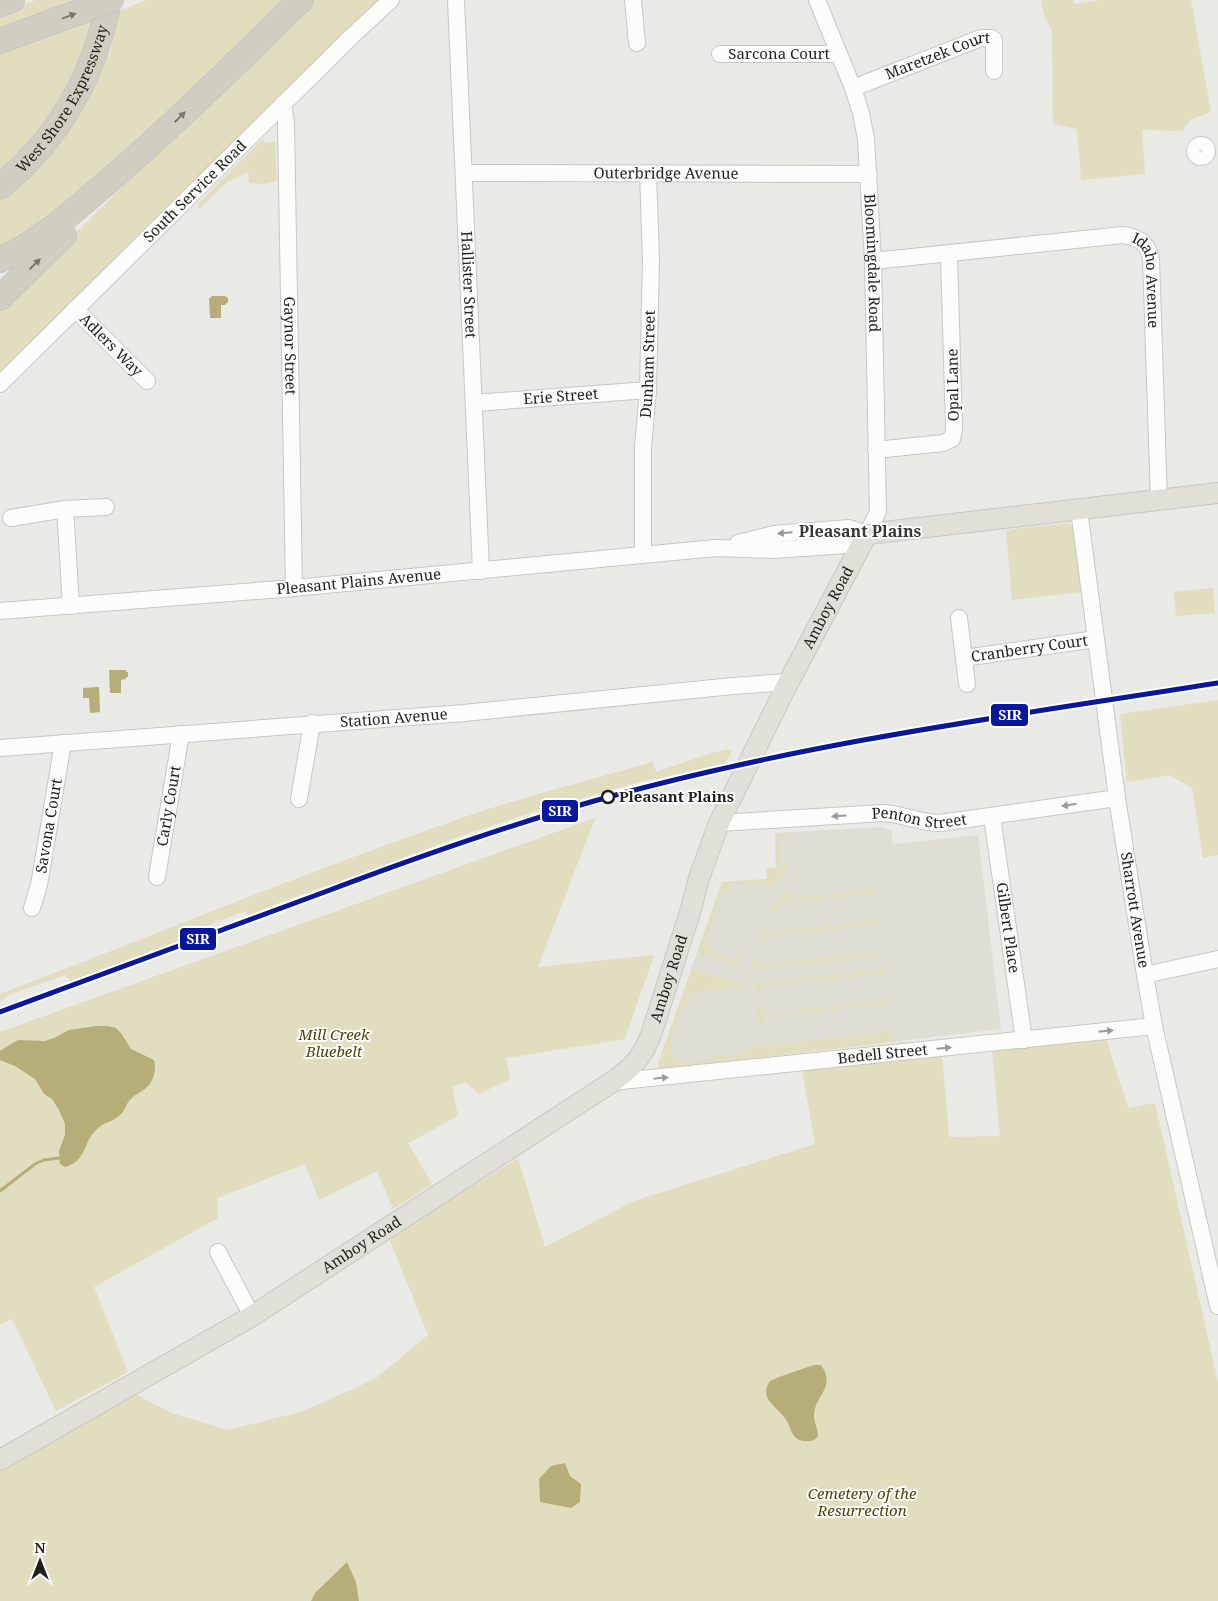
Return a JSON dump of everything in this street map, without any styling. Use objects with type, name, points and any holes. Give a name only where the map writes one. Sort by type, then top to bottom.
[{"type":"highway","points":[[0,4],[12,0]]},
{"type":"highway","points":[[0,41],[110,0]]},
{"type":"highway","name":"West Shore Expressway","points":[[0,187],[44,144],[74,100],[95,52],[110,0]]},
{"type":"highway","points":[[0,260],[32,243],[54,228],[145,150],[301,0]]},
{"type":"highway","points":[[0,298],[118,182],[145,150]]},
{"type":"main road","points":[[867,534],[1218,493]]},
{"type":"main road","name":"Amboy Road","points":[[0,1460],[252,1316],[612,1082],[636,1064],[651,1035],[688,917],[698,878],[719,823],[788,682],[867,534]]},
{"type":"street","name":"South Service Road","points":[[0,384],[391,0]]},
{"type":"street","name":"Hallister Street","points":[[456,0],[481,571]]},
{"type":"street","points":[[633,0],[637,43]]},
{"type":"street","name":"Bloomingdale Road","points":[[816,0],[853,88],[861,113],[866,139],[873,261],[878,512],[867,534]]},
{"type":"street","name":"Maretzek Court","points":[[853,88],[987,37],[994,40],[994,71]]},
{"type":"street","name":"Sarcona Court","points":[[720,54],[838,54]]},
{"type":"street","name":"Gaynor Street","points":[[283,104],[286,123],[294,588]]},
{"type":"street","name":"Outerbridge Avenue","points":[[464,173],[869,174]]},
{"type":"street","name":"Dunham Street","points":[[644,554],[643,447],[648,390],[651,259],[648,173]]},
{"type":"street","name":"Idaho Avenue","points":[[873,261],[1123,235],[1138,238],[1147,246],[1151,259],[1159,500]]},
{"type":"street","name":"Opal Lane","points":[[876,450],[943,443],[952,438],[949,254]]},
{"type":"street","name":"Adlers Way","points":[[75,309],[147,381]]},
{"type":"street","name":"Erie Street","points":[[474,403],[648,390]]},
{"type":"street","points":[[11,518],[65,509],[106,507]]},
{"type":"street","points":[[65,509],[70,606]]},
{"type":"street","name":"Sharrott Avenue","points":[[1079,510],[1117,798],[1145,975],[1154,1026],[1218,1306]]},
{"type":"street","name":"Pleasant Plains Avenue","points":[[0,611],[294,588],[716,548],[774,550],[846,545],[867,534]]},
{"type":"street","name":"Cranberry Court","points":[[959,618],[967,684]]},
{"type":"street","name":"Cranberry Court","points":[[964,658],[1096,639]]},
{"type":"street","name":"Station Avenue","points":[[0,748],[464,712],[788,682]]},
{"type":"street","points":[[299,799],[312,724]]},
{"type":"street","name":"Carly Court","points":[[157,877],[180,734]]},
{"type":"street","name":"Savona Court","points":[[32,908],[39,885],[63,743]]},
{"type":"street","name":"Penton Street","points":[[719,823],[883,813],[901,815],[925,823],[932,823],[992,817],[1117,798]]},
{"type":"street","name":"Gilbert Place","points":[[992,817],[1024,1040]]},
{"type":"street","points":[[1145,975],[1218,959]]},
{"type":"street","name":"Bedell Street","points":[[612,1082],[1154,1026]]},
{"type":"street","points":[[218,1252],[252,1316]]},
{"type":"shaded area","points":[[212,296],[225,296],[228,298],[228,302],[225,305],[221,305],[221,318],[210,318],[209,299]]},
{"type":"shaded area","points":[[109,670],[126,670],[128,672],[128,677],[121,680],[121,693],[110,693]]},
{"type":"shaded area","points":[[99,687],[100,712],[90,713],[89,698],[83,698],[83,688]]},
{"type":"shaded area","points":[[882,827],[891,830],[893,844],[978,835],[1001,1029],[662,1069],[659,1067],[658,1064],[722,882],[767,879],[766,869],[776,868],[775,833]]},
{"type":"shaded area","points":[[96,1026],[116,1028],[131,1049],[154,1060],[155,1071],[148,1086],[128,1102],[121,1114],[98,1128],[77,1161],[65,1167],[60,1164],[59,1151],[65,1135],[65,1124],[59,1110],[52,1099],[44,1094],[35,1079],[15,1066],[0,1060],[0,1051],[18,1040],[45,1041],[69,1030]]},
{"type":"shaded area","points":[[814,1365],[821,1365],[827,1379],[814,1413],[818,1436],[813,1440],[802,1441],[792,1433],[785,1418],[767,1397],[766,1392],[770,1381]]},
{"type":"shaded area","points":[[565,1463],[570,1476],[581,1484],[580,1502],[571,1508],[540,1502],[539,1479],[551,1466]]},
{"type":"shaded area","points":[[347,1562],[356,1582],[359,1601],[311,1601],[315,1593]]},
{"type":"green space","points":[[36,0],[88,0],[0,34],[0,13]]},
{"type":"green space","points":[[147,0],[296,0],[123,160],[0,254],[0,196],[103,52],[110,55],[116,12]]},
{"type":"green space","points":[[311,0],[380,0],[0,372],[0,308]]},
{"type":"green space","points":[[1041,0],[1073,0],[1074,4],[1101,0],[1191,0],[1211,112],[1190,120],[1182,131],[1142,130],[1145,174],[1081,180],[1077,129],[1053,124],[1052,31],[1045,18]]},
{"type":"green space","points":[[99,18],[59,114],[0,179],[0,54]]},
{"type":"green space","points":[[263,139],[265,143],[275,141],[277,181],[262,184],[249,183],[248,172],[226,183],[198,210],[198,204]]},
{"type":"green space","points":[[1068,523],[1073,527],[1082,592],[1012,600],[1006,530]]},
{"type":"green space","points":[[1213,588],[1215,613],[1176,616],[1174,592]]},
{"type":"green space","points":[[1218,700],[1218,855],[1203,858],[1192,788],[1170,775],[1127,782],[1120,714]]},
{"type":"green space","points":[[728,749],[732,751],[724,764],[654,778],[533,812],[463,835],[286,900],[249,916],[246,911],[218,921],[176,942],[71,981],[65,975],[9,995],[0,1002],[0,994],[285,883],[456,820],[653,762],[656,772]]},
{"type":"green space","name":"Mill Creek Bluebelt","points":[[595,818],[538,967],[654,955],[625,1039],[506,1058],[510,1079],[479,1094],[466,1083],[452,1086],[458,1116],[408,1143],[432,1184],[393,1209],[377,1171],[319,1200],[305,1164],[217,1198],[218,1218],[94,1287],[128,1372],[56,1411],[12,1319],[0,1325],[0,1032]]},
{"type":"green space","points":[[775,833],[787,834],[786,837],[778,837],[780,866],[787,866],[787,868],[769,890],[767,883],[732,884],[732,893],[722,891],[705,941],[711,945],[710,952],[735,960],[737,954],[740,954],[738,963],[735,964],[699,953],[698,950],[722,882],[767,879],[766,869],[776,868]]},
{"type":"green space","points":[[875,890],[875,893],[777,904],[777,911],[769,911],[785,891],[789,892],[790,899]]},
{"type":"green space","points":[[877,920],[878,924],[763,937],[762,944],[758,944],[765,925],[767,933]]},
{"type":"green space","points":[[881,951],[881,955],[756,969],[752,967],[752,960],[754,958],[758,965]]},
{"type":"green space","points":[[692,969],[740,984],[743,987],[690,993],[691,1001],[684,1005],[680,1011],[671,1041],[672,1053],[679,1060],[704,1060],[715,1056],[740,1054],[751,1050],[757,1039],[759,1046],[893,1031],[895,1042],[660,1068],[658,1064]]},
{"type":"green space","points":[[883,969],[884,973],[761,987],[760,994],[757,995],[755,986],[758,984]]},
{"type":"green space","points":[[886,1000],[887,1003],[764,1017],[764,1025],[760,1026],[757,1011],[759,1007],[762,1008],[763,1014]]},
{"type":"green space","name":"Cemetery of the Resurrection","points":[[1106,1038],[1128,1108],[1155,1103],[1218,1382],[1218,1601],[0,1601],[0,1469],[134,1393],[171,1413],[228,1430],[301,1412],[375,1379],[428,1335],[389,1238],[518,1158],[545,1247],[634,1201],[815,1144],[802,1070],[942,1055],[949,1137],[1000,1136],[992,1050]]},
{"type":"waterway","points":[[0,1191],[35,1164],[44,1160],[59,1158]]},
{"type":"transit line","name":"SIR","points":[[0,1012],[430,854],[539,817],[612,796],[687,777],[837,745],[913,731],[1218,683]]},
{"type":"place","name":"Pleasant Plains","points":[[608,797]]},
{"type":"district","name":"Pleasant Plains","points":[[860,531]]}]
